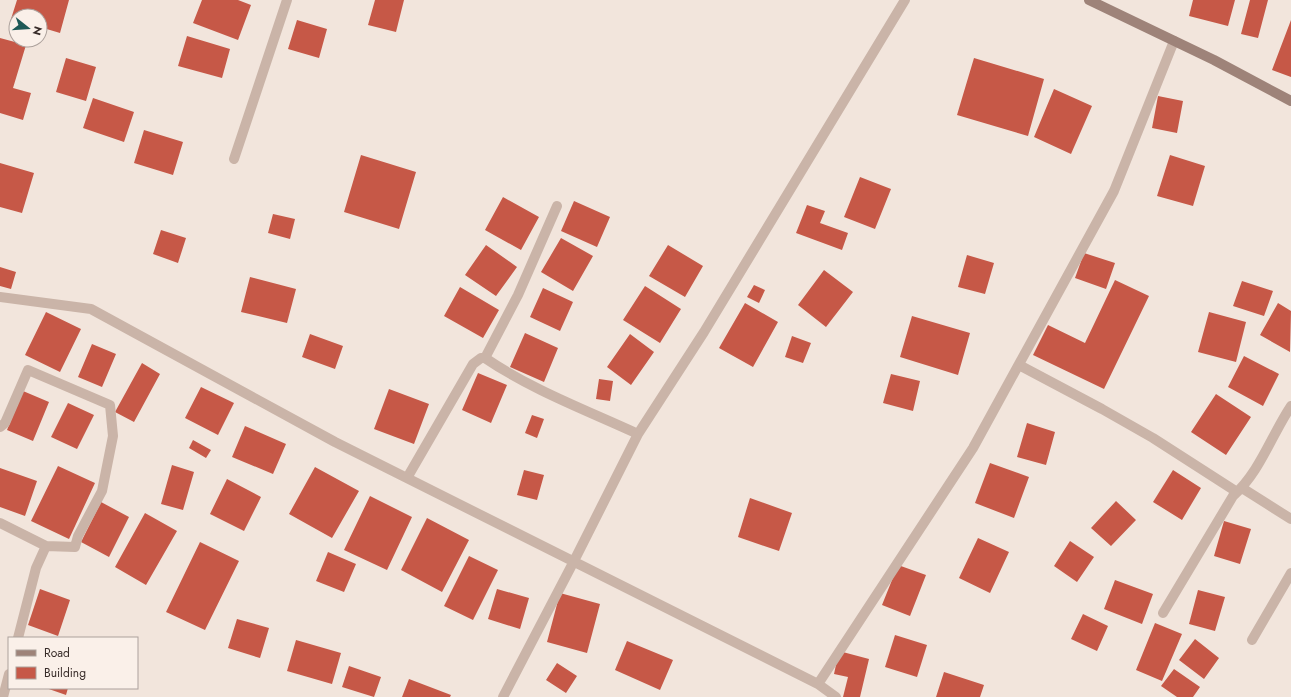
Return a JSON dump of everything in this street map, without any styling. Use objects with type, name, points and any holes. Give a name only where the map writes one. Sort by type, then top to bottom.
[{"type":"main road","points":[[1089,0],[1174,41],[1291,101]]},
{"type":"street","points":[[234,159],[287,0]]},
{"type":"street","points":[[503,697],[638,434],[704,332],[905,0]]},
{"type":"street","points":[[818,684],[973,448],[1019,365],[1114,191],[1174,41]]},
{"type":"street","points":[[485,358],[518,295],[557,206]]},
{"type":"street","points":[[0,297],[91,309],[335,442],[818,684],[836,697]]},
{"type":"street","points":[[408,478],[473,364],[481,358],[485,358],[509,374],[534,387],[638,434]]},
{"type":"street","points":[[1019,365],[1102,409],[1291,519]]},
{"type":"street","points":[[0,523],[46,546],[75,547],[78,536],[102,491],[113,436],[110,405],[28,370],[2,423]]},
{"type":"street","points":[[1163,613],[1233,496],[1257,467],[1277,427],[1291,406]]},
{"type":"street","points":[[18,637],[36,568],[46,546]]},
{"type":"street","points":[[1252,640],[1291,573]]},
{"type":"street","points":[[3,697],[8,678]]},
{"type":"building","points":[[17,0],[69,0],[60,33],[48,29],[48,8],[14,8]]},
{"type":"building","points":[[202,0],[238,0],[251,5],[238,40],[193,23]]},
{"type":"building","points":[[375,0],[404,0],[396,32],[368,25]]},
{"type":"building","points":[[1193,0],[1235,0],[1228,26],[1189,16]]},
{"type":"building","points":[[1250,0],[1268,0],[1258,38],[1241,34]]},
{"type":"building","points":[[297,20],[327,29],[319,58],[288,49]]},
{"type":"building","points":[[1291,20],[1291,77],[1272,70]]},
{"type":"building","points":[[187,36],[230,49],[222,78],[178,66]]},
{"type":"building","points":[[0,38],[8,40],[8,48],[25,48],[13,88],[31,93],[23,120],[0,113]]},
{"type":"building","points":[[66,58],[96,67],[86,101],[56,92]]},
{"type":"building","points":[[974,58],[1044,79],[1028,136],[957,115]]},
{"type":"building","points":[[1054,89],[1092,106],[1071,154],[1034,137]]},
{"type":"building","points":[[1158,96],[1183,101],[1177,133],[1152,128]]},
{"type":"building","points":[[93,98],[134,112],[124,142],[83,128]]},
{"type":"building","points":[[144,130],[183,142],[173,175],[134,163]]},
{"type":"building","points":[[361,155],[416,172],[399,229],[344,212]]},
{"type":"building","points":[[1170,155],[1205,166],[1193,206],[1157,196]]},
{"type":"building","points":[[0,163],[34,173],[22,213],[0,207]]},
{"type":"building","points":[[860,177],[891,189],[875,229],[844,217]]},
{"type":"building","points":[[503,197],[539,217],[521,250],[485,230]]},
{"type":"building","points":[[574,201],[610,217],[597,247],[561,231]]},
{"type":"building","points":[[807,205],[825,211],[820,223],[848,233],[842,250],[796,233]]},
{"type":"building","points":[[273,214],[295,219],[290,239],[268,233]]},
{"type":"building","points":[[161,230],[186,238],[178,263],[153,254]]},
{"type":"building","points":[[561,238],[593,256],[573,291],[541,272]]},
{"type":"building","points":[[486,245],[517,267],[496,296],[465,275]]},
{"type":"building","points":[[668,245],[703,266],[685,297],[649,276]]},
{"type":"building","points":[[1084,253],[1115,263],[1106,289],[1075,278]]},
{"type":"building","points":[[967,255],[994,263],[985,294],[958,287]]},
{"type":"building","points":[[0,267],[16,272],[11,289],[0,286]]},
{"type":"building","points":[[824,270],[853,292],[826,327],[798,305]]},
{"type":"building","points":[[250,277],[296,289],[287,323],[241,312]]},
{"type":"building","points":[[1115,280],[1149,296],[1104,389],[1033,355],[1048,325],[1085,343]]},
{"type":"building","points":[[1242,281],[1273,291],[1264,316],[1233,306]]},
{"type":"building","points":[[754,285],[765,290],[759,303],[747,297]]},
{"type":"building","points":[[645,286],[681,309],[660,343],[623,320]]},
{"type":"building","points":[[460,287],[499,310],[483,338],[444,316]]},
{"type":"building","points":[[543,288],[573,302],[560,331],[530,317]]},
{"type":"building","points":[[745,303],[778,322],[753,367],[719,348]]},
{"type":"building","points":[[1278,303],[1291,311],[1290,352],[1260,335]]},
{"type":"building","points":[[46,312],[81,329],[60,372],[25,355]]},
{"type":"building","points":[[1209,312],[1246,322],[1236,362],[1198,352]]},
{"type":"building","points":[[912,316],[970,333],[958,375],[900,357]]},
{"type":"building","points":[[525,333],[558,348],[544,382],[510,367]]},
{"type":"building","points":[[310,334],[343,346],[335,369],[302,357]]},
{"type":"building","points":[[630,334],[654,352],[631,385],[607,367]]},
{"type":"building","points":[[792,336],[811,343],[803,363],[785,357]]},
{"type":"building","points":[[92,344],[116,354],[102,387],[78,377]]},
{"type":"building","points":[[1244,356],[1279,374],[1263,406],[1228,387]]},
{"type":"building","points":[[142,363],[160,374],[134,422],[115,412]]},
{"type":"building","points":[[478,373],[507,385],[491,423],[462,410]]},
{"type":"building","points":[[891,374],[920,381],[913,411],[883,403]]},
{"type":"building","points":[[599,379],[613,381],[610,401],[596,399]]},
{"type":"building","points":[[201,387],[234,403],[218,435],[185,418]]},
{"type":"building","points":[[389,389],[429,404],[414,444],[374,429]]},
{"type":"building","points":[[23,391],[49,402],[33,441],[7,430]]},
{"type":"building","points":[[1216,394],[1251,417],[1226,455],[1191,432]]},
{"type":"building","points":[[68,403],[94,415],[77,449],[51,437]]},
{"type":"building","points":[[532,415],[544,419],[537,438],[525,433]]},
{"type":"building","points":[[1027,423],[1055,432],[1046,465],[1017,457]]},
{"type":"building","points":[[245,426],[286,444],[273,474],[232,457]]},
{"type":"building","points":[[193,440],[211,450],[206,458],[189,448]]},
{"type":"building","points":[[990,463],[1029,477],[1014,518],[975,503]]},
{"type":"building","points":[[172,465],[194,472],[183,510],[161,504]]},
{"type":"building","points":[[58,466],[95,483],[69,539],[31,521]]},
{"type":"building","points":[[315,467],[359,491],[332,538],[289,514]]},
{"type":"building","points":[[0,468],[37,481],[25,516],[0,507]]},
{"type":"building","points":[[524,470],[544,475],[537,500],[517,495]]},
{"type":"building","points":[[1173,470],[1201,488],[1182,520],[1153,502]]},
{"type":"building","points":[[227,479],[261,497],[244,531],[210,514]]},
{"type":"building","points":[[370,496],[412,517],[387,570],[344,550]]},
{"type":"building","points":[[750,498],[792,513],[779,551],[738,537]]},
{"type":"building","points":[[1116,501],[1136,520],[1111,546],[1091,528]]},
{"type":"building","points":[[101,502],[129,517],[109,557],[81,542]]},
{"type":"building","points":[[145,513],[177,531],[146,585],[115,567]]},
{"type":"building","points":[[427,518],[469,540],[442,592],[401,570]]},
{"type":"building","points":[[1224,521],[1251,529],[1240,564],[1214,556]]},
{"type":"building","points":[[978,538],[1009,552],[990,593],[959,578]]},
{"type":"building","points":[[1070,541],[1094,557],[1077,582],[1054,566]]},
{"type":"building","points":[[200,542],[239,561],[205,630],[166,612]]},
{"type":"building","points":[[328,552],[356,564],[344,592],[316,581]]},
{"type":"building","points":[[469,556],[498,570],[473,620],[444,606]]},
{"type":"building","points":[[898,565],[926,575],[910,616],[882,605]]},
{"type":"building","points":[[1115,580],[1153,594],[1142,624],[1104,609]]},
{"type":"building","points":[[40,589],[70,600],[58,636],[28,625]]},
{"type":"building","points":[[497,589],[529,598],[520,629],[488,619]]},
{"type":"building","points":[[1198,590],[1225,597],[1215,631],[1189,624]]},
{"type":"building","points":[[560,593],[600,604],[587,653],[547,642]]},
{"type":"building","points":[[1083,614],[1108,626],[1097,651],[1071,639]]},
{"type":"building","points":[[237,619],[269,628],[260,658],[228,648]]},
{"type":"building","points":[[1155,623],[1182,634],[1162,681],[1136,670]]},
{"type":"building","points":[[895,635],[927,645],[917,677],[885,667]]},
{"type":"building","points":[[1195,639],[1219,658],[1204,679],[1179,660]]},
{"type":"building","points":[[296,640],[341,653],[332,684],[287,671]]},
{"type":"building","points":[[627,641],[673,660],[660,690],[615,670]]},
{"type":"building","points":[[839,651],[869,659],[860,697],[843,697],[848,677],[834,674]]},
{"type":"building","points":[[557,663],[577,676],[566,693],[546,680]]},
{"type":"building","points":[[349,666],[381,677],[374,697],[342,687]]},
{"type":"building","points":[[1174,669],[1200,687],[1193,697],[1177,697],[1161,686]]},
{"type":"building","points":[[944,672],[984,685],[980,697],[936,697]]},
{"type":"building","points":[[409,679],[451,695],[450,697],[402,697]]},
{"type":"building","points":[[49,689],[68,689],[66,695]]}]
